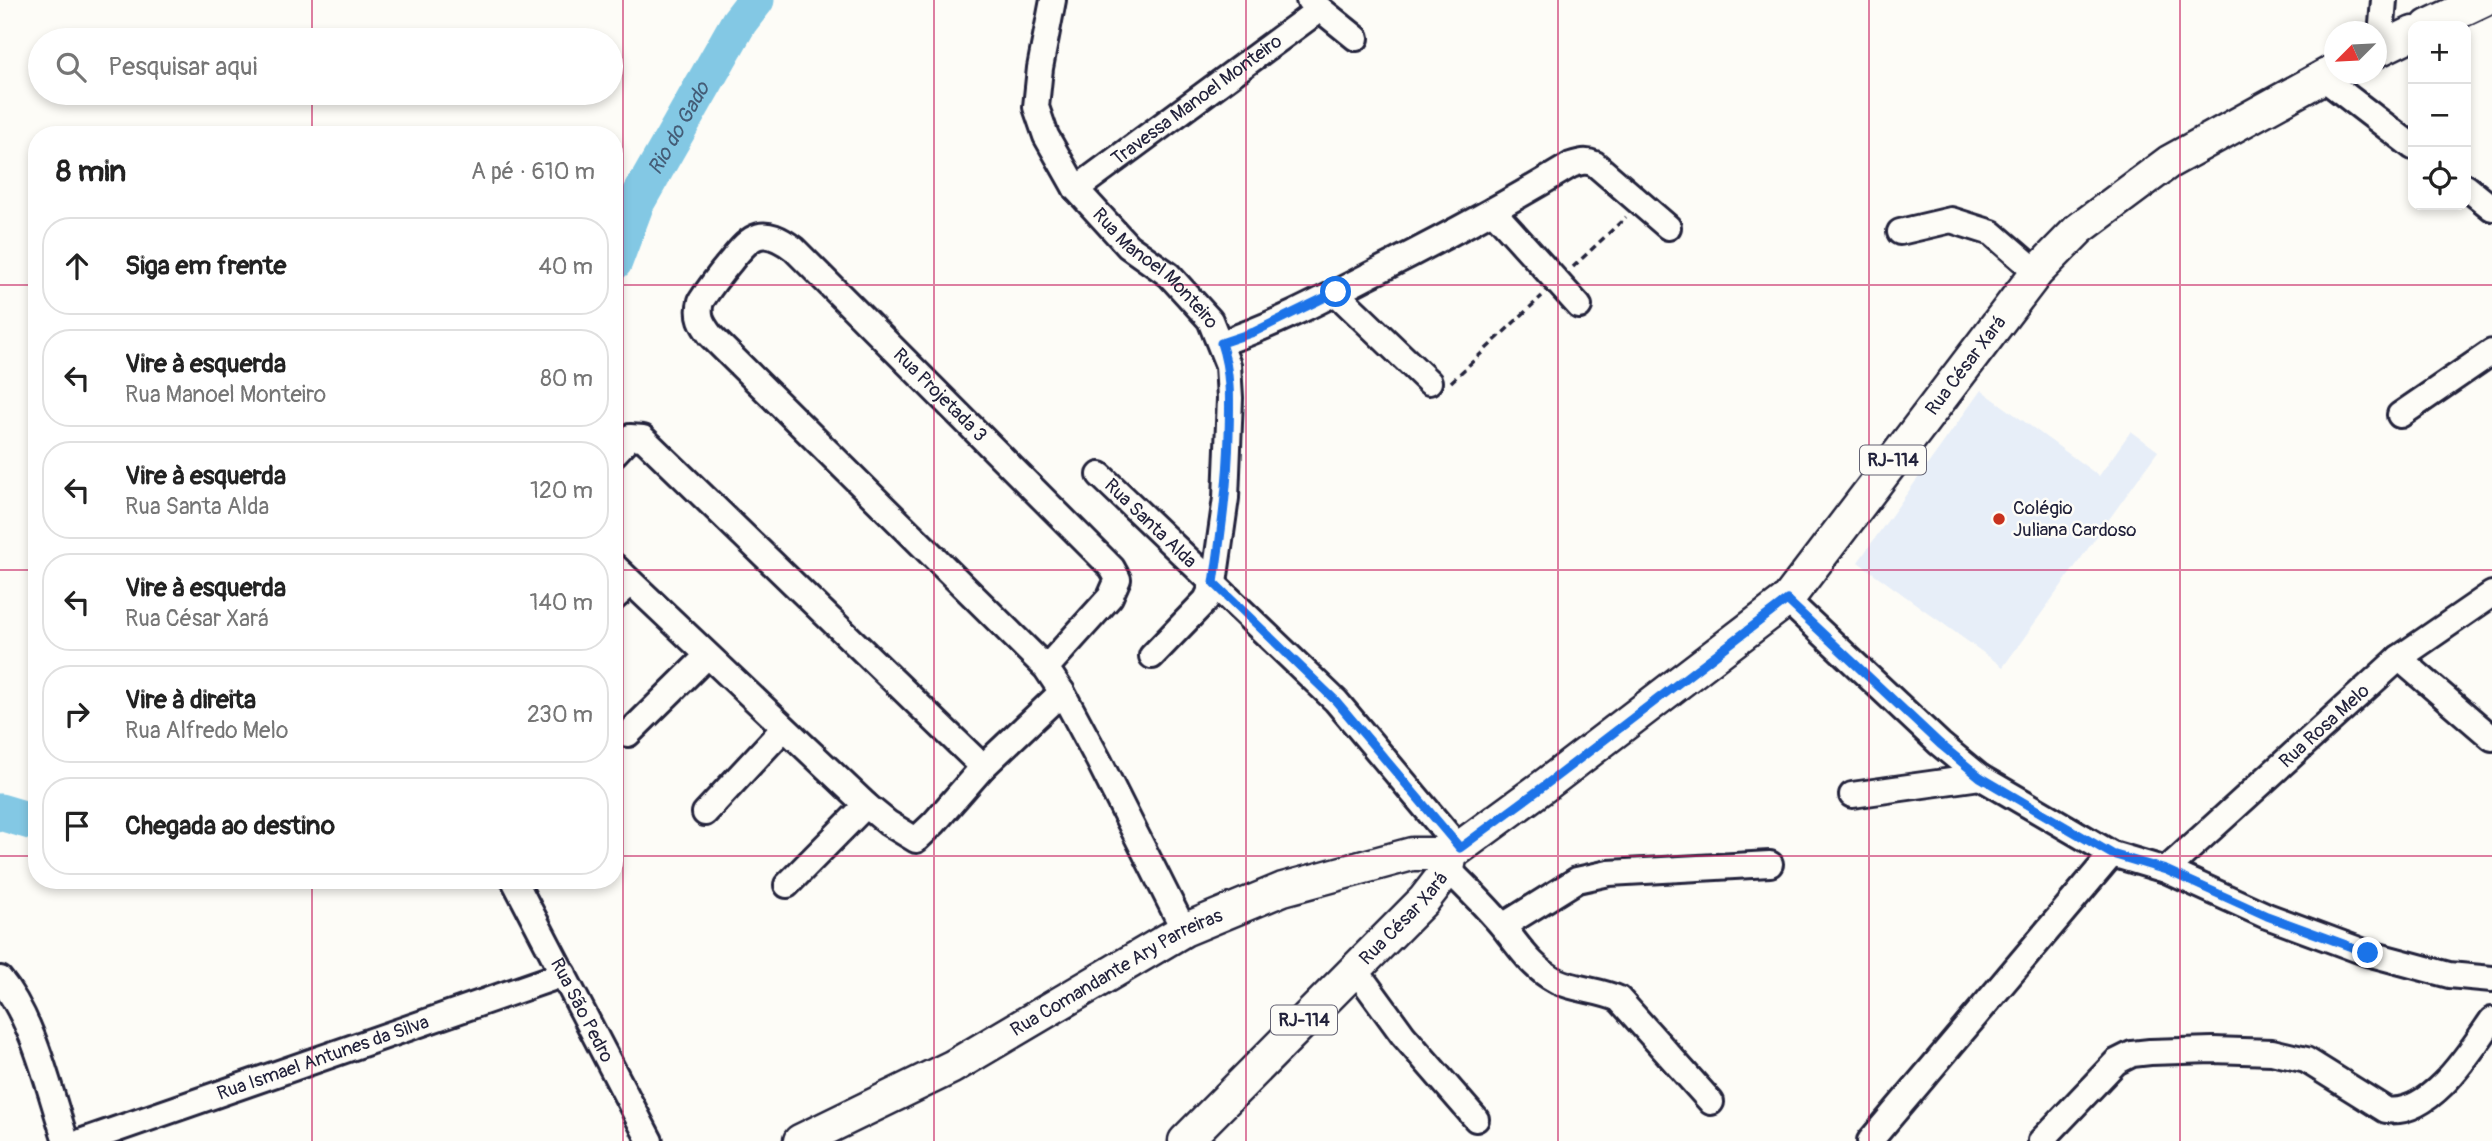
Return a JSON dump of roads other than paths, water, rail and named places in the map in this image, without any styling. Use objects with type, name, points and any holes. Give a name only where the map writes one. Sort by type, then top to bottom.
[{"type":"main road","points":[[2439,21],[2483,0]]},
{"type":"main road","points":[[2387,46],[2408,35]]},
{"type":"main road","name":"Rua César Xará","points":[[1185,1141],[1424,900],[1453,857],[1787,600],[2037,272],[2079,229],[2169,162],[2324,76]]},
{"type":"main road","name":"Rua Comandante Ary Parreiras","points":[[812,1138],[952,1067],[1184,930],[1283,889],[1395,858],[1412,854],[1453,857]]},
{"type":"main road","points":[[1395,858],[1406,865],[1414,875],[1424,900]]},
{"type":"street","name":"Rua Manoel Monteiro","points":[[1053,0],[1040,68],[1036,107],[1045,136],[1076,190],[1128,246],[1169,275],[1210,320],[1228,365],[1230,412],[1226,498],[1214,583],[1206,600],[1152,656]]},
{"type":"street","points":[[2381,21],[2384,0]]},
{"type":"street","name":"Travessa Manoel Monteiro","points":[[1076,190],[1315,5],[1356,38]]},
{"type":"street","points":[[2340,84],[2408,143]]},
{"type":"street","points":[[1221,343],[1254,332],[1494,212],[1571,165],[1588,161],[1595,164],[1668,227]]},
{"type":"street","points":[[2471,191],[2492,208]]},
{"type":"street","points":[[1494,212],[1579,306]]},
{"type":"street","points":[[1900,232],[1951,220],[1992,233],[2037,272]]},
{"type":"street","name":"Rua Projetada 3","points":[[762,236],[773,237],[794,249],[1112,568],[1118,579],[1110,597],[1046,668],[711,336],[699,316],[701,301],[747,241],[762,236]]},
{"type":"street","points":[[1336,292],[1429,382]]},
{"type":"street","points":[[2400,415],[2492,352]]},
{"type":"street","points":[[623,444],[629,438],[643,438],[983,767]]},
{"type":"street","name":"Rua Santa Alda","points":[[1100,475],[1336,701],[1526,957],[1556,980],[1600,991],[1619,999],[1711,1102]]},
{"type":"street","points":[[623,585],[707,656],[866,805],[888,823],[916,840],[983,767],[1062,692]]},
{"type":"street","name":"Rua Rosa Melo","points":[[2166,870],[2399,658],[2492,594]]},
{"type":"street","points":[[1787,600],[1940,744],[1980,777],[2112,854],[2166,870],[2267,916],[2368,953],[2449,975],[2492,979]]},
{"type":"street","points":[[628,734],[707,656]]},
{"type":"street","points":[[2399,658],[2492,738]]},
{"type":"street","points":[[1046,668],[1062,692],[1184,930]]},
{"type":"street","points":[[705,813],[784,728]]},
{"type":"street","points":[[1852,795],[1980,777]]},
{"type":"street","points":[[787,885],[866,805]]},
{"type":"street","points":[[1870,1141],[2112,854]]},
{"type":"street","points":[[1503,926],[1577,880],[1609,873],[1770,864]]},
{"type":"street","name":"Rua São Pedro","points":[[519,889],[650,1141]]},
{"type":"street","points":[[1355,969],[1403,1035],[1476,1119]]},
{"type":"street","name":"Rua Ismael Antunes da Silva","points":[[83,1141],[564,974]]},
{"type":"street","points":[[0,979],[12,994],[28,1027],[65,1141]]},
{"type":"street","points":[[2040,1141],[2116,1062],[2132,1054],[2150,1052],[2272,1052],[2306,1060],[2386,1110],[2398,1112],[2417,1106],[2442,1085],[2492,1020]]},
{"type":"waterway","name":"Rio do Gado","points":[[623,238],[636,203],[739,22],[756,0]]},
{"type":"waterway","name":"Rio do Gado","points":[[0,812],[28,820]]},
{"type":"place","name":"Colégio Juliana Cardoso","points":[[1999,519]]}]
